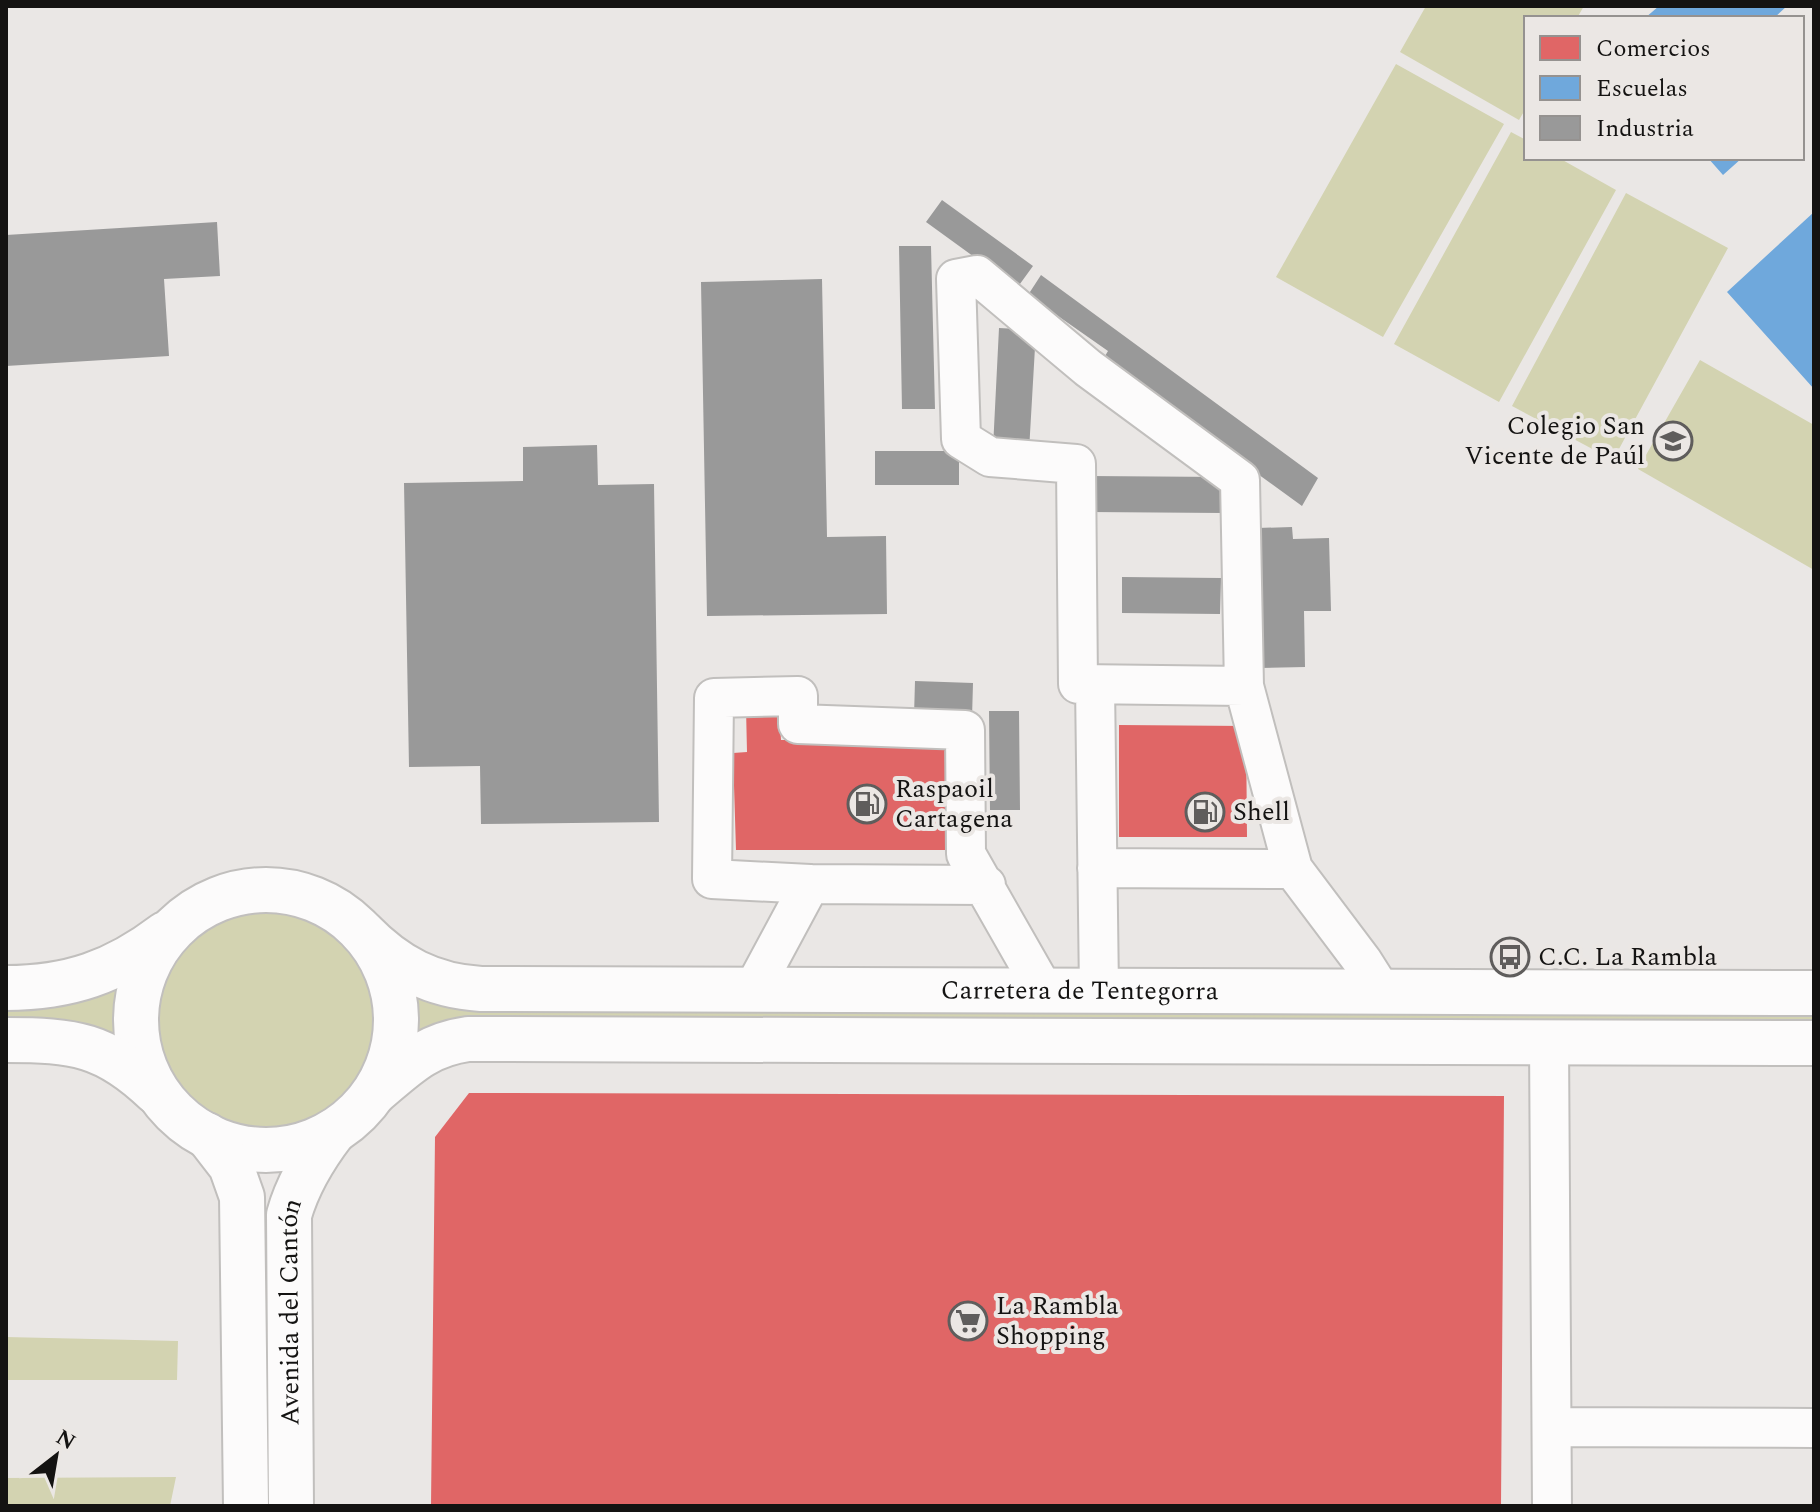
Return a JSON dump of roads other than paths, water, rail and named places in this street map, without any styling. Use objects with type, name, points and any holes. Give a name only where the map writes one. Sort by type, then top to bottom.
[{"type":"main road","points":[[6,988],[63,984],[103,972],[128,960],[194,911],[217,899],[243,892],[269,890],[290,892],[320,902],[343,915],[362,932],[388,974],[396,1011],[394,1047],[375,1092],[360,1110],[334,1131],[301,1145],[265,1150],[229,1144],[207,1135],[177,1115],[132,1069],[106,1054],[68,1042],[6,1040]]},
{"type":"main road","points":[[161,1096],[148,1075],[139,1050],[136,1010],[150,960],[173,928]]},
{"type":"main road","name":"Carretera de Tentegorra","points":[[362,932],[384,954],[402,966],[439,983],[481,989],[1814,993]]},
{"type":"main road","name":"Carretera de Tentegorra","points":[[375,1092],[419,1055],[447,1043],[468,1039],[1814,1043]]},
{"type":"main road","name":"Avenida del Cantón","points":[[291,1506],[289,1215],[310,1164],[334,1131]]},
{"type":"main road","name":"Avenida del Cantón","points":[[207,1135],[231,1166],[242,1197],[246,1506]]},
{"type":"lane","points":[[1244,686],[1078,684],[1076,464],[990,457],[961,439],[956,279],[977,275],[1088,368],[1240,480],[1244,686],[1293,869],[1382,992]]},
{"type":"lane","points":[[1095,685],[1099,990]]},
{"type":"lane","points":[[986,885],[810,884],[712,879],[714,698],[798,696],[798,724],[965,730],[966,854],[986,885],[1044,991]]},
{"type":"lane","points":[[1097,868],[1293,869]]},
{"type":"lane","points":[[753,990],[810,884]]},
{"type":"lane","points":[[1549,1042],[1552,1506]]},
{"type":"lane","points":[[1552,1427],[1814,1428]]},
{"type":"place","name":"Colegio San Vicente de Paúl","points":[[1673,441]]},
{"type":"place","name":"Raspaoil Cartagena","points":[[867,804]]},
{"type":"place","name":"Shell","points":[[1205,812]]},
{"type":"place","name":"C.C. La Rambla","points":[[1510,957]]},
{"type":"place","name":"La Rambla Shopping","points":[[968,1321]]}]
